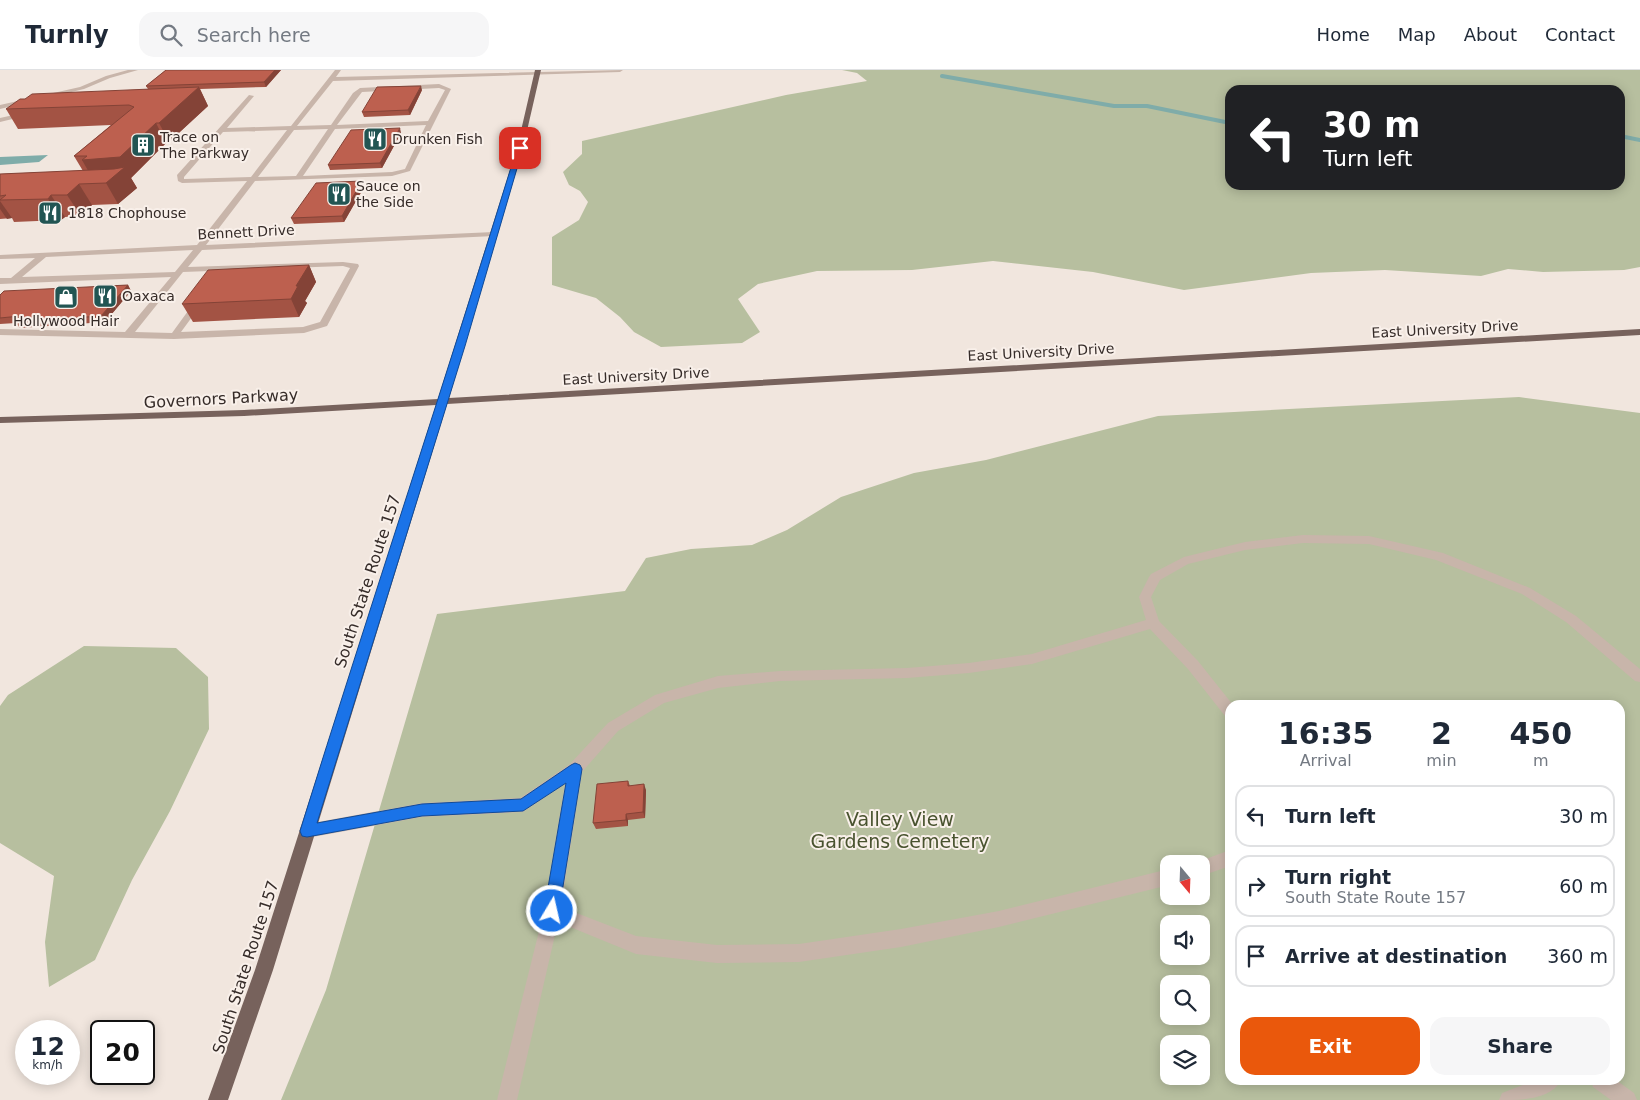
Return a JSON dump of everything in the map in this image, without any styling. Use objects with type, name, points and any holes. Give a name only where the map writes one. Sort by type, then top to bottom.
[{"type":"main road","name":"South State Route 157","points":[[218,1100],[264,970],[443,401],[520,148],[538,72]]},
{"type":"main road","name":"East University Drive","points":[[443,401],[1640,332]]},
{"type":"main road","name":"Governors Parkway","points":[[0,420],[244,413],[443,401]]},
{"type":"street","points":[[0,107],[82,88],[108,77],[135,70]]},
{"type":"street","points":[[128,335],[199,248],[336,71],[425,70]]},
{"type":"street","points":[[330,79],[620,70]]},
{"type":"street","points":[[251,96],[180,177],[182,181],[298,178],[392,174],[408,170],[430,123],[448,92],[445,87],[360,90],[355,94],[298,178]]},
{"type":"street","points":[[0,120],[37,111]]},
{"type":"street","points":[[221,130],[430,123]]},
{"type":"street","name":"Bennett Drive","points":[[0,257],[494,234]]},
{"type":"street","points":[[13,280],[44,255]]},
{"type":"street","points":[[0,281],[179,272],[221,272],[343,264],[356,266],[324,324],[304,330],[174,336],[0,332]]},
{"type":"street","points":[[174,336],[207,291]]},
{"type":"street","points":[[1225,706],[1193,665],[1153,623],[1145,596],[1156,577],[1184,561],[1245,546],[1303,539],[1369,540],[1439,556],[1526,591],[1571,619],[1640,677]]},
{"type":"street","points":[[307,831],[422,810],[523,805],[575,769],[613,727],[660,699],[718,682],[780,676],[906,673],[969,668],[1032,659],[1153,623]]},
{"type":"street","points":[[507,1100],[552,911],[575,769]]},
{"type":"street","points":[[1210,865],[1225,860]]},
{"type":"street","points":[[552,911],[587,927],[636,945],[717,954],[799,953],[901,938],[999,919],[1160,879]]},
{"type":"street","points":[[1510,1100],[1537,1091],[1545,1085]]},
{"type":"street","points":[[1607,1085],[1627,1100]]},
{"type":"green space","points":[[842,70],[1640,70],[1640,267],[1624,270],[1543,272],[1508,269],[1481,276],[1385,270],[1311,273],[1184,290],[1093,272],[993,261],[912,270],[817,271],[758,284],[738,299],[760,332],[742,343],[661,347],[634,332],[620,317],[596,298],[552,285],[552,237],[579,220],[588,202],[580,191],[569,185],[563,172],[582,154],[582,141],[786,95],[867,81],[857,73]]},
{"type":"green space","name":"Valley View Gardens Cemetery","points":[[1519,397],[1640,413],[1640,1100],[281,1100],[326,990],[437,614],[625,591],[646,558],[691,549],[752,545],[787,530],[841,497],[914,473],[986,460],[1158,416]]},
{"type":"green space","points":[[84,646],[176,648],[208,677],[209,729],[170,811],[132,880],[95,960],[49,987],[45,942],[54,876],[0,843],[0,706],[8,695]]},
{"type":"water","points":[[48,155],[39,162],[0,165],[0,157]]},
{"type":"building","points":[[166,70],[275,70],[264,82],[146,86]]},
{"type":"building","points":[[421,86],[408,110],[362,112],[377,87]]},
{"type":"building","points":[[199,87],[159,123],[156,123],[120,157],[82,160],[87,156],[74,156],[134,107],[129,105],[6,109],[20,99],[25,99],[32,94]]},
{"type":"building","points":[[400,128],[380,163],[328,165],[351,130]]},
{"type":"building","points":[[125,167],[106,183],[79,184],[67,195],[51,195],[48,199],[0,200],[6,195],[0,196],[0,174]]},
{"type":"building","points":[[362,181],[342,216],[291,218],[316,183]]},
{"type":"building","points":[[309,265],[296,286],[298,286],[291,299],[182,304],[208,270]]},
{"type":"building","points":[[128,285],[101,316],[15,322],[20,316],[0,318],[0,295],[4,291]]},
{"type":"building","points":[[628,781],[628,786],[644,784],[643,812],[626,814],[626,820],[593,823],[597,784]]},
{"type":"waterway","points":[[942,76],[1114,106],[1147,106],[1225,122]]},
{"type":"waterway","points":[[1625,137],[1640,140]]},
{"type":"place","name":"Drunken Fish","points":[[375,139]]},
{"type":"place","name":"Trace on The Parkway","points":[[143,145]]},
{"type":"place","name":"Sauce on the Side","points":[[339,194]]},
{"type":"place","name":"1818 Chophouse","points":[[50,213]]},
{"type":"place","name":"Oaxaca","points":[[105,296]]},
{"type":"place","name":"Hollywood Hair","points":[[66,297]]},
{"type":"route","points":[[520,148],[422,469],[307,831],[422,810],[523,805],[575,769],[552,911]]}]
